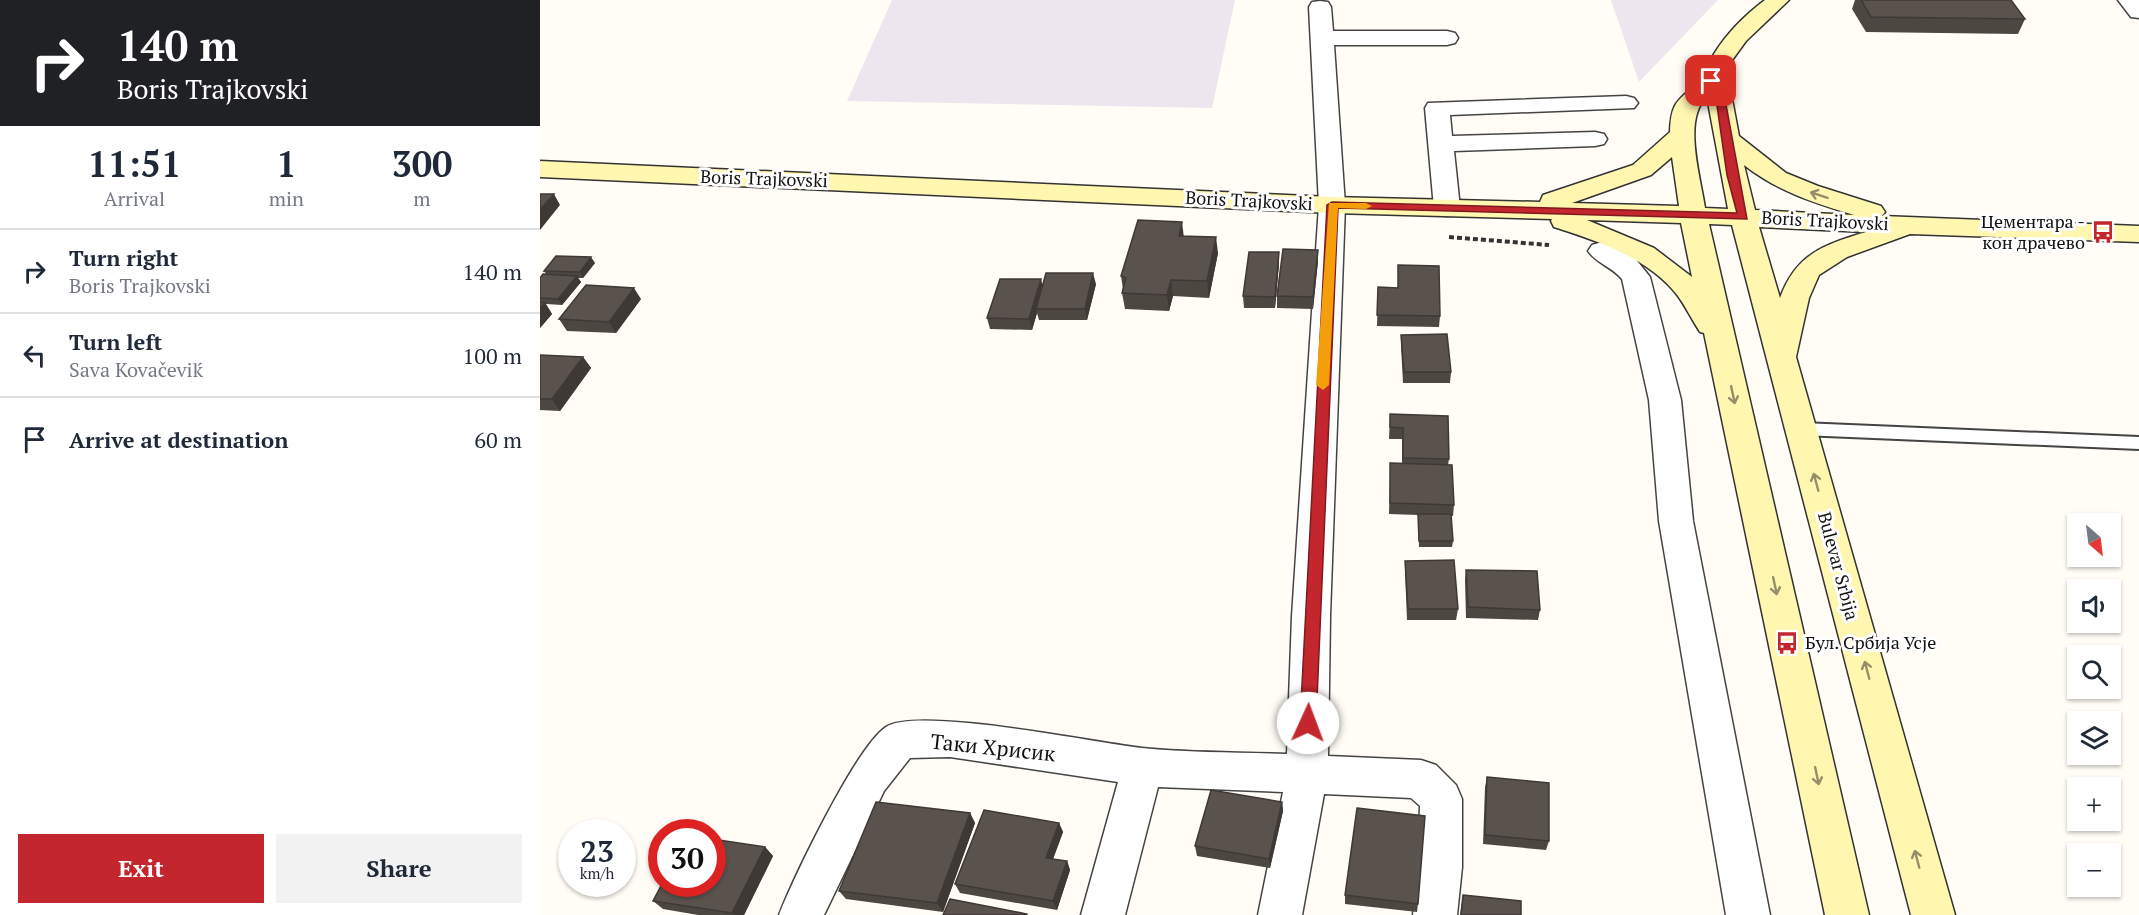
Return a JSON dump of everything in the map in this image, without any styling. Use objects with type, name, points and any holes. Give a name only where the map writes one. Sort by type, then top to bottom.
[{"type":"main road","points":[[1778,0],[1754,18],[1736,38],[1718,64],[1711,81],[1693,95],[1685,107],[1682,135],[1693,215],[1847,915]]},
{"type":"main road","name":"Bulevar Srbija","points":[[1711,81],[1720,99],[1743,217],[1783,357],[1933,915]]},
{"type":"main road","points":[[1528,209],[1642,170],[1682,135]]},
{"type":"main road","points":[[1726,138],[1777,177],[1809,192],[1914,226]]},
{"type":"main road","name":"Boris Trajkovski","points":[[540,169],[1332,205],[1528,209],[2139,234]]},
{"type":"main road","points":[[1528,209],[1601,232],[1651,258],[1687,288],[1722,344]]},
{"type":"main road","points":[[1783,357],[1792,309],[1800,286],[1810,268],[1834,254],[1914,226]]},
{"type":"street","points":[[2129,0],[2139,12]]},
{"type":"street","points":[[1280,915],[1306,775],[1311,616],[1332,205],[1320,7]]},
{"type":"street","points":[[1322,38],[1447,39]]},
{"type":"street","points":[[1447,208],[1437,108],[1626,103]]},
{"type":"street","points":[[1440,144],[1595,139]]},
{"type":"street","points":[[1602,251],[1624,264],[1636,277],[1665,399],[1676,521],[1748,915]]},
{"type":"street","name":"Таки Хрисик","points":[[801,915],[869,778],[900,740],[951,739],[1143,767],[1421,779],[1441,798],[1440,867],[1435,915]]},
{"type":"street","points":[[1103,915],[1143,767]]},
{"type":"lane","points":[[1802,429],[2139,442]]},
{"type":"shaded area","points":[[892,0],[1235,0],[1212,108],[847,101]]},
{"type":"shaded area","points":[[1611,0],[1718,0],[1639,82]]},
{"type":"building","points":[[1861,0],[2011,0],[2025,19],[1871,17]]},
{"type":"building","points":[[540,194],[554,194],[540,210]]},
{"type":"building","points":[[1138,220],[1182,222],[1179,236],[1216,237],[1207,281],[1171,280],[1167,295],[1122,293],[1126,278],[1121,276]]},
{"type":"building","points":[[1283,249],[1318,250],[1313,297],[1277,296]]},
{"type":"building","points":[[1249,252],[1279,252],[1275,297],[1243,296]]},
{"type":"building","points":[[556,256],[591,257],[580,272],[544,271]]},
{"type":"building","points":[[1398,265],[1439,266],[1440,316],[1377,315],[1378,287],[1398,288]]},
{"type":"building","points":[[1046,273],[1093,273],[1085,309],[1036,309]]},
{"type":"building","points":[[543,274],[577,276],[558,299],[540,298],[540,278]]},
{"type":"building","points":[[1000,279],[1041,279],[1029,319],[987,318]]},
{"type":"building","points":[[586,285],[634,288],[609,322],[559,319]]},
{"type":"building","points":[[1447,334],[1451,372],[1404,372],[1401,335]]},
{"type":"building","points":[[540,355],[583,357],[552,399],[540,399]]},
{"type":"building","points":[[1390,414],[1448,416],[1449,459],[1403,458],[1403,428],[1390,427]]},
{"type":"building","points":[[1390,463],[1452,465],[1454,505],[1390,503]]},
{"type":"building","points":[[1418,514],[1451,514],[1453,541],[1419,541]]},
{"type":"building","points":[[1454,560],[1458,609],[1408,609],[1405,561]]},
{"type":"building","points":[[1466,570],[1537,571],[1540,610],[1468,607]]},
{"type":"building","points":[[1487,777],[1549,783],[1549,841],[1485,835]]},
{"type":"building","points":[[1211,790],[1282,802],[1269,859],[1195,846]]},
{"type":"building","points":[[876,802],[970,813],[937,903],[839,891]]},
{"type":"building","points":[[1357,808],[1425,816],[1418,904],[1345,895]]},
{"type":"building","points":[[984,810],[1059,823],[1046,858],[1067,861],[1053,901],[955,884]]},
{"type":"building","points":[[726,841],[765,847],[732,913],[653,901],[655,897],[726,897]]},
{"type":"building","points":[[1463,895],[1521,901],[1521,915],[1461,915]]},
{"type":"building","points":[[950,899],[1027,914],[1027,915],[943,915]]},
{"type":"slow traffic","points":[[1323,385],[1332,205],[1366,206]]},
{"type":"place","name":"Цементара - кон драчево","points":[[2103,232]]},
{"type":"place","name":"Бул. Србија Усје","points":[[1787,643]]},
{"type":"route","points":[[1308,723],[1311,616],[1332,205],[1743,217],[1720,99],[1711,81]]}]
